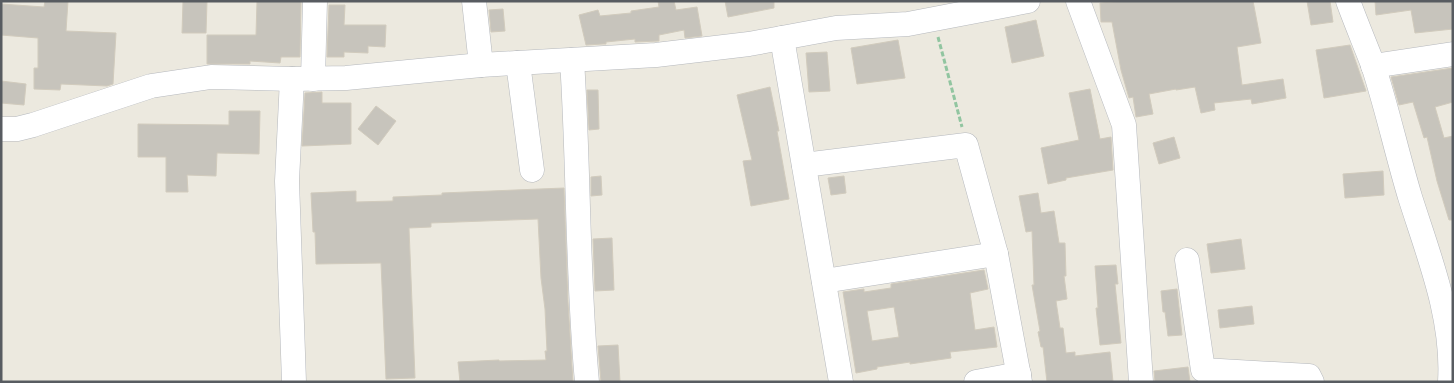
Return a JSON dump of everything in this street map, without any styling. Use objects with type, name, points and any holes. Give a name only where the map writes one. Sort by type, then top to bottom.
[{"type":"street","points":[[294,382],[287,181],[315,1]]},
{"type":"street","points":[[474,1],[481,65]]},
{"type":"street","points":[[1,129],[17,129],[33,125],[151,86],[211,76],[302,79],[346,78],[481,65],[656,55],[748,44],[836,28],[908,24],[1028,1]]},
{"type":"street","points":[[1078,1],[1124,126],[1141,382]]},
{"type":"street","points":[[1348,1],[1373,66],[1396,148],[1438,278],[1446,309],[1452,364],[1450,382]]},
{"type":"street","points":[[782,38],[841,382]]},
{"type":"street","points":[[1373,66],[1453,54]]},
{"type":"street","points":[[572,60],[576,109],[577,204],[582,324],[587,382]]},
{"type":"street","points":[[518,63],[532,170]]},
{"type":"street","points":[[804,165],[966,145],[996,254],[1019,378],[976,382]]},
{"type":"street","points":[[824,281],[996,254]]},
{"type":"street","points":[[1187,260],[1204,370],[1309,376],[1312,382]]},
{"type":"path","points":[[934,19],[966,145]]},
{"type":"building","points":[[45,1],[68,1],[66,31],[116,33],[113,84],[107,86],[61,84],[60,90],[34,89],[34,68],[38,68],[38,38],[1,35],[1,4],[44,7]]},
{"type":"building","points":[[183,1],[207,1],[206,33],[182,33]]},
{"type":"building","points":[[257,1],[301,1],[300,57],[281,57],[280,63],[250,61],[250,64],[207,64],[207,35],[256,35]]},
{"type":"building","points":[[658,1],[674,1],[676,10],[697,7],[702,36],[685,38],[684,30],[659,35],[659,41],[635,42],[635,39],[586,45],[579,15],[598,10],[600,16],[631,13],[631,11],[659,7]]},
{"type":"building","points":[[725,1],[774,1],[774,8],[728,17]]},
{"type":"building","points":[[1127,1],[1253,1],[1261,43],[1237,47],[1242,85],[1283,79],[1286,98],[1252,104],[1251,99],[1214,103],[1215,110],[1201,113],[1195,87],[1176,89],[1149,94],[1153,114],[1136,117],[1133,97],[1129,98],[1121,70],[1112,22],[1101,22],[1100,3]]},
{"type":"building","points":[[1307,1],[1330,1],[1333,22],[1311,25]]},
{"type":"building","points":[[1375,1],[1453,1],[1453,29],[1415,33],[1411,10],[1376,15]]},
{"type":"building","points":[[329,5],[345,5],[344,25],[386,25],[385,47],[368,46],[368,53],[344,52],[344,57],[327,57]]},
{"type":"building","points":[[503,9],[505,31],[491,32],[489,10]]},
{"type":"building","points":[[1036,20],[1044,56],[1012,63],[1005,27]]},
{"type":"building","points":[[898,40],[905,78],[857,84],[851,48]]},
{"type":"building","points":[[1350,45],[1366,91],[1324,98],[1316,50]]},
{"type":"building","points":[[827,52],[830,91],[809,92],[806,53]]},
{"type":"building","points":[[1453,68],[1453,102],[1435,107],[1444,138],[1453,136],[1453,220],[1449,220],[1437,181],[1427,137],[1424,138],[1413,102],[1399,105],[1391,77]]},
{"type":"building","points":[[1,81],[26,84],[24,105],[1,103]]},
{"type":"building","points":[[770,87],[779,131],[777,131],[789,199],[751,206],[743,161],[752,160],[737,95]]},
{"type":"building","points":[[1090,89],[1100,139],[1111,137],[1113,170],[1066,178],[1066,180],[1048,184],[1041,148],[1079,140],[1069,93]]},
{"type":"building","points":[[587,90],[598,90],[599,129],[589,130]]},
{"type":"building","points":[[322,92],[322,103],[351,103],[351,144],[302,146],[305,93]]},
{"type":"building","points":[[376,106],[396,121],[378,145],[358,129]]},
{"type":"building","points":[[229,111],[260,111],[259,154],[217,153],[216,176],[187,175],[188,192],[166,192],[166,157],[138,157],[138,124],[229,125]]},
{"type":"building","points":[[1174,137],[1180,158],[1159,164],[1153,143]]},
{"type":"building","points":[[1383,171],[1384,195],[1345,198],[1343,174]]},
{"type":"building","points":[[601,176],[602,195],[591,196],[591,177]]},
{"type":"building","points":[[844,176],[846,193],[831,195],[828,178]]},
{"type":"building","points":[[564,188],[573,382],[460,382],[458,362],[546,360],[545,309],[541,278],[538,219],[431,223],[431,227],[409,228],[415,378],[386,379],[381,263],[316,264],[311,193],[356,191],[356,202],[393,201],[393,197],[442,195],[442,193]]},
{"type":"building","points":[[1038,193],[1041,213],[1054,211],[1059,243],[1065,243],[1066,276],[1064,276],[1067,299],[1056,301],[1060,328],[1063,328],[1066,353],[1075,352],[1075,356],[1110,352],[1113,382],[1047,382],[1032,285],[1034,285],[1032,231],[1026,232],[1019,196]]},
{"type":"building","points":[[612,238],[614,290],[595,291],[593,239]]},
{"type":"building","points":[[1241,239],[1245,269],[1211,273],[1207,244]]},
{"type":"building","points":[[1116,265],[1118,284],[1115,284],[1121,343],[1100,345],[1096,308],[1098,308],[1095,266]]},
{"type":"building","points":[[984,270],[988,289],[970,293],[975,330],[994,327],[997,347],[950,352],[951,358],[877,367],[877,369],[856,373],[843,292],[864,289],[864,292],[891,288],[891,284]],"holes":[[[894,307],[899,337],[872,341],[867,311]]]},
{"type":"building","points":[[1177,289],[1182,335],[1168,336],[1161,291]]},
{"type":"building","points":[[1252,306],[1254,324],[1220,328],[1218,310]]},
{"type":"building","points":[[618,345],[620,382],[601,382],[598,346]]},
{"type":"building","points":[[1188,367],[1190,382],[1155,382],[1154,371]]}]
